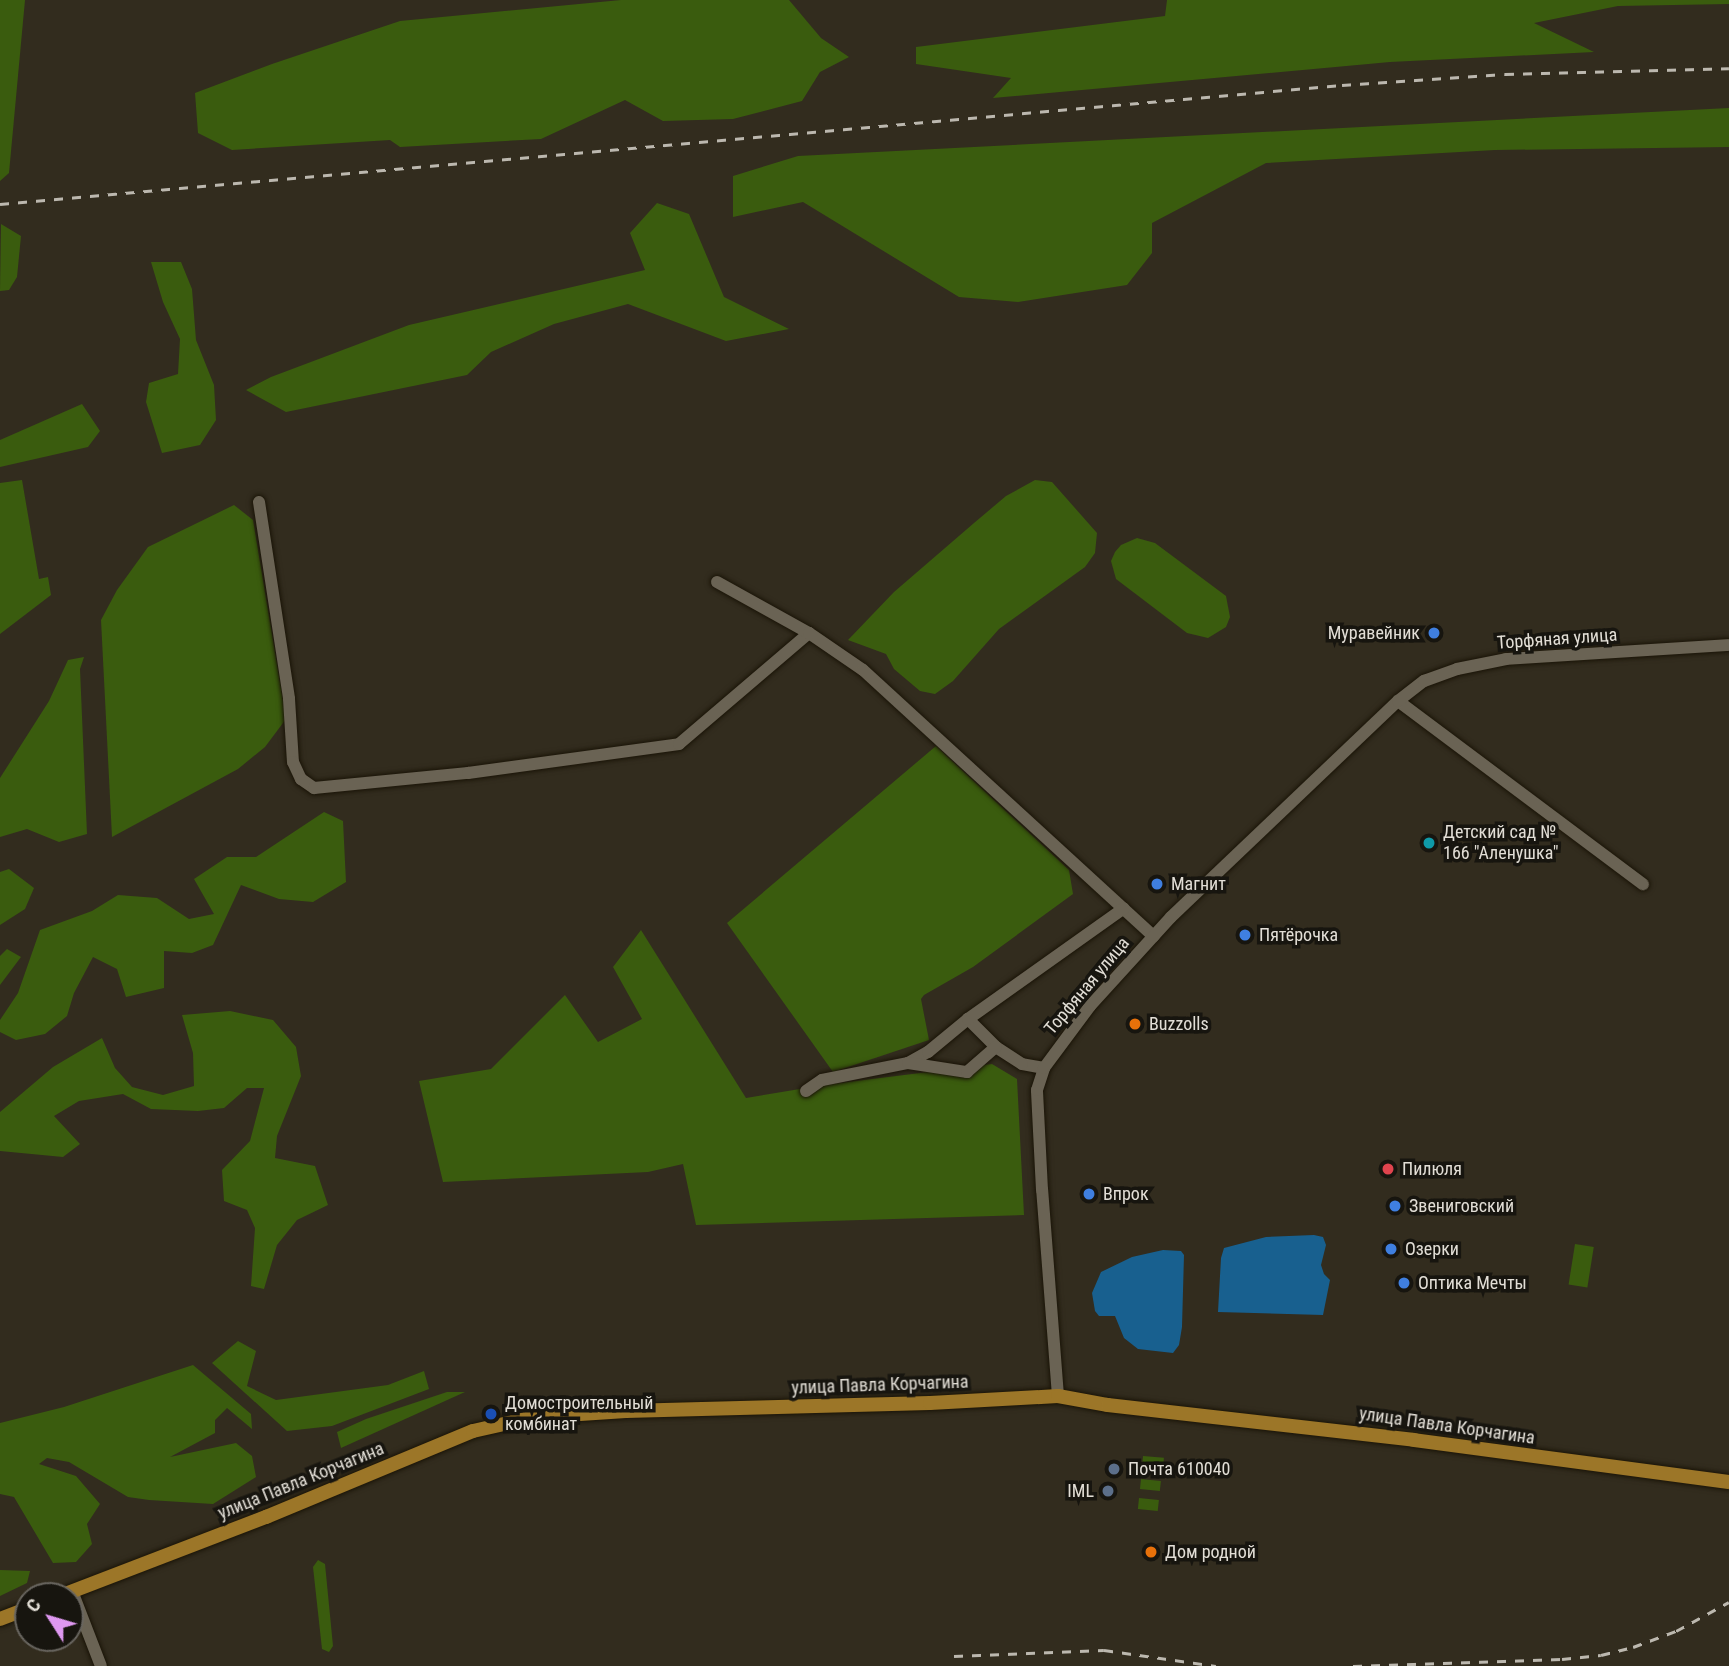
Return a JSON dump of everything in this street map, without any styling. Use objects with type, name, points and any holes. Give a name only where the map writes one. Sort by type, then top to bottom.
[{"type":"main road","name":"улица Павла Корчагина","points":[[84,1587],[266,1517],[440,1444],[511,1421],[626,1411],[916,1404],[1058,1396],[1108,1405],[1414,1440],[1729,1482]]},
{"type":"street","points":[[260,502],[289,699],[293,762],[301,779],[314,789],[468,773],[679,744],[809,633]]},
{"type":"street","points":[[717,582],[809,633],[883,687],[1016,814],[1153,936]]},
{"type":"street","name":"Торфяная улица","points":[[1058,1396],[1037,1090],[1044,1068],[1090,1006],[1153,936],[1398,701],[1432,677],[1493,661],[1729,645]]},
{"type":"street","points":[[1398,701],[1643,884]]},
{"type":"street","points":[[806,1091],[822,1080],[908,1063],[928,1052],[968,1019],[1124,908]]},
{"type":"street","points":[[968,1019],[996,1047],[1023,1064],[1044,1068]]},
{"type":"street","points":[[908,1063],[967,1072],[996,1047]]},
{"type":"street","points":[[84,1631],[101,1666]]},
{"type":"green space","points":[[0,0],[25,0],[9,173],[0,181]]},
{"type":"green space","points":[[621,0],[789,0],[821,38],[849,57],[820,72],[802,101],[733,119],[663,121],[625,100],[541,139],[400,147],[390,140],[232,150],[198,133],[195,93],[400,21]]},
{"type":"green space","points":[[1167,0],[1729,0],[1729,4],[1618,6],[1534,23],[1594,52],[1390,62],[993,98],[1011,78],[916,64],[916,47],[1165,16]]},
{"type":"green space","points":[[1729,108],[1729,147],[1495,150],[1266,163],[1152,223],[1152,253],[1127,285],[1018,302],[959,297],[803,202],[733,217],[733,176],[798,156]]},
{"type":"green space","points":[[657,203],[689,214],[724,297],[789,329],[726,341],[628,304],[554,324],[491,352],[467,375],[286,412],[246,390],[271,377],[409,325],[645,270],[630,233]]},
{"type":"green space","points":[[1,224],[21,236],[17,277],[9,290],[0,291]]},
{"type":"green space","points":[[151,262],[181,262],[192,289],[196,340],[214,385],[216,420],[200,445],[162,453],[146,402],[149,383],[178,374],[180,339],[163,302]]},
{"type":"green space","points":[[82,404],[100,431],[88,447],[0,467],[0,440]]},
{"type":"green space","points":[[22,480],[39,579],[48,577],[51,595],[0,634],[0,483]]},
{"type":"green space","points":[[1035,480],[1052,482],[1097,533],[1095,553],[1085,567],[999,629],[953,681],[935,694],[920,691],[894,669],[886,654],[848,640],[894,592],[974,523],[1006,496]]},
{"type":"green space","points":[[234,505],[253,520],[286,719],[265,747],[238,769],[112,837],[101,620],[117,590],[148,547]]},
{"type":"green space","points":[[1137,538],[1155,543],[1226,596],[1230,617],[1226,627],[1208,638],[1187,633],[1116,579],[1111,561],[1115,552],[1121,545]]},
{"type":"green space","points":[[84,657],[80,669],[87,834],[59,842],[27,829],[0,837],[0,778],[49,701],[68,660]]},
{"type":"green space","points":[[936,746],[1069,870],[1073,894],[973,967],[924,995],[921,999],[929,1040],[833,1072],[727,923]]},
{"type":"green space","points":[[324,812],[343,821],[346,882],[313,902],[279,899],[241,885],[213,945],[192,953],[164,951],[164,988],[126,997],[117,969],[93,957],[74,993],[67,1016],[45,1034],[16,1040],[0,1032],[0,1020],[18,993],[40,930],[92,911],[118,895],[157,898],[189,919],[214,914],[194,879],[227,857],[256,857]]},
{"type":"green space","points":[[9,869],[34,888],[25,909],[0,925],[0,872]]},
{"type":"green space","points":[[641,930],[746,1098],[824,1085],[992,1064],[1017,1079],[1024,1215],[696,1225],[683,1164],[648,1172],[443,1182],[419,1081],[491,1069],[565,995],[598,1042],[642,1019],[613,967]]},
{"type":"green space","points":[[7,949],[21,957],[0,985],[0,956]]},
{"type":"green space","points":[[230,1011],[273,1020],[296,1047],[301,1076],[277,1136],[275,1158],[315,1166],[328,1205],[297,1220],[277,1245],[264,1289],[251,1286],[255,1228],[247,1210],[224,1201],[222,1170],[250,1141],[264,1088],[247,1088],[224,1108],[198,1111],[151,1109],[123,1094],[79,1101],[54,1116],[80,1144],[63,1157],[0,1151],[0,1112],[53,1067],[102,1038],[115,1068],[132,1087],[163,1095],[194,1086],[193,1053],[182,1015]]},
{"type":"green space","points":[[1575,1244],[1594,1247],[1587,1287],[1569,1284]]},
{"type":"green space","points":[[238,1341],[256,1351],[247,1386],[276,1400],[388,1385],[424,1371],[429,1389],[332,1426],[287,1431],[212,1363]]},
{"type":"green space","points":[[193,1365],[251,1414],[252,1429],[227,1408],[215,1420],[215,1433],[170,1457],[236,1443],[252,1456],[256,1477],[213,1504],[149,1500],[128,1497],[69,1462],[47,1458],[39,1464],[76,1476],[100,1504],[87,1524],[92,1544],[76,1562],[53,1563],[14,1497],[0,1494],[0,1423],[64,1407]]},
{"type":"green space","points":[[447,1392],[465,1392],[341,1448],[337,1432],[366,1419]]},
{"type":"green space","points":[[1143,1456],[1164,1458],[1163,1469],[1142,1467]]},
{"type":"green space","points":[[1141,1479],[1161,1481],[1160,1491],[1140,1489]]},
{"type":"green space","points":[[1139,1498],[1159,1500],[1158,1511],[1138,1509]]},
{"type":"green space","points":[[318,1560],[325,1564],[333,1646],[329,1652],[322,1649],[313,1567]]},
{"type":"green space","points":[[0,1570],[30,1571],[27,1582],[14,1582],[14,1589],[0,1596]]},
{"type":"water","points":[[1266,1237],[1323,1237],[1326,1245],[1321,1265],[1330,1280],[1323,1315],[1218,1312],[1224,1248]]},
{"type":"water","points":[[1163,1250],[1181,1251],[1184,1255],[1182,1327],[1179,1345],[1173,1353],[1138,1349],[1124,1338],[1115,1316],[1099,1316],[1095,1311],[1092,1293],[1101,1272],[1132,1257]]},
{"type":"railway","points":[[0,204],[1342,85],[1505,74],[1729,68]]},
{"type":"railway","points":[[1353,1666],[1562,1659],[1601,1655],[1633,1647],[1676,1631],[1729,1602]]},
{"type":"railway","points":[[954,1656],[1104,1650],[1216,1666]]},
{"type":"place","name":"Муравейник","points":[[1434,633]]},
{"type":"place","name":"Детский сад № 166 \"Аленушка\"","points":[[1429,843]]},
{"type":"place","name":"Магнит","points":[[1157,884]]},
{"type":"place","name":"Пятёрочка","points":[[1245,935]]},
{"type":"place","name":"Buzzolls","points":[[1135,1024]]},
{"type":"place","name":"Пилюля","points":[[1388,1169]]},
{"type":"place","name":"Впрок","points":[[1089,1194]]},
{"type":"place","name":"Звениговский","points":[[1395,1206]]},
{"type":"place","name":"Озерки","points":[[1391,1249]]},
{"type":"place","name":"Оптика Мечты","points":[[1404,1283]]},
{"type":"place","name":"Домостроительный комбинат","points":[[491,1414]]},
{"type":"place","name":"Почта 610040","points":[[1114,1469]]},
{"type":"place","name":"IML","points":[[1108,1491]]},
{"type":"place","name":"Дом родной","points":[[1151,1552]]}]
